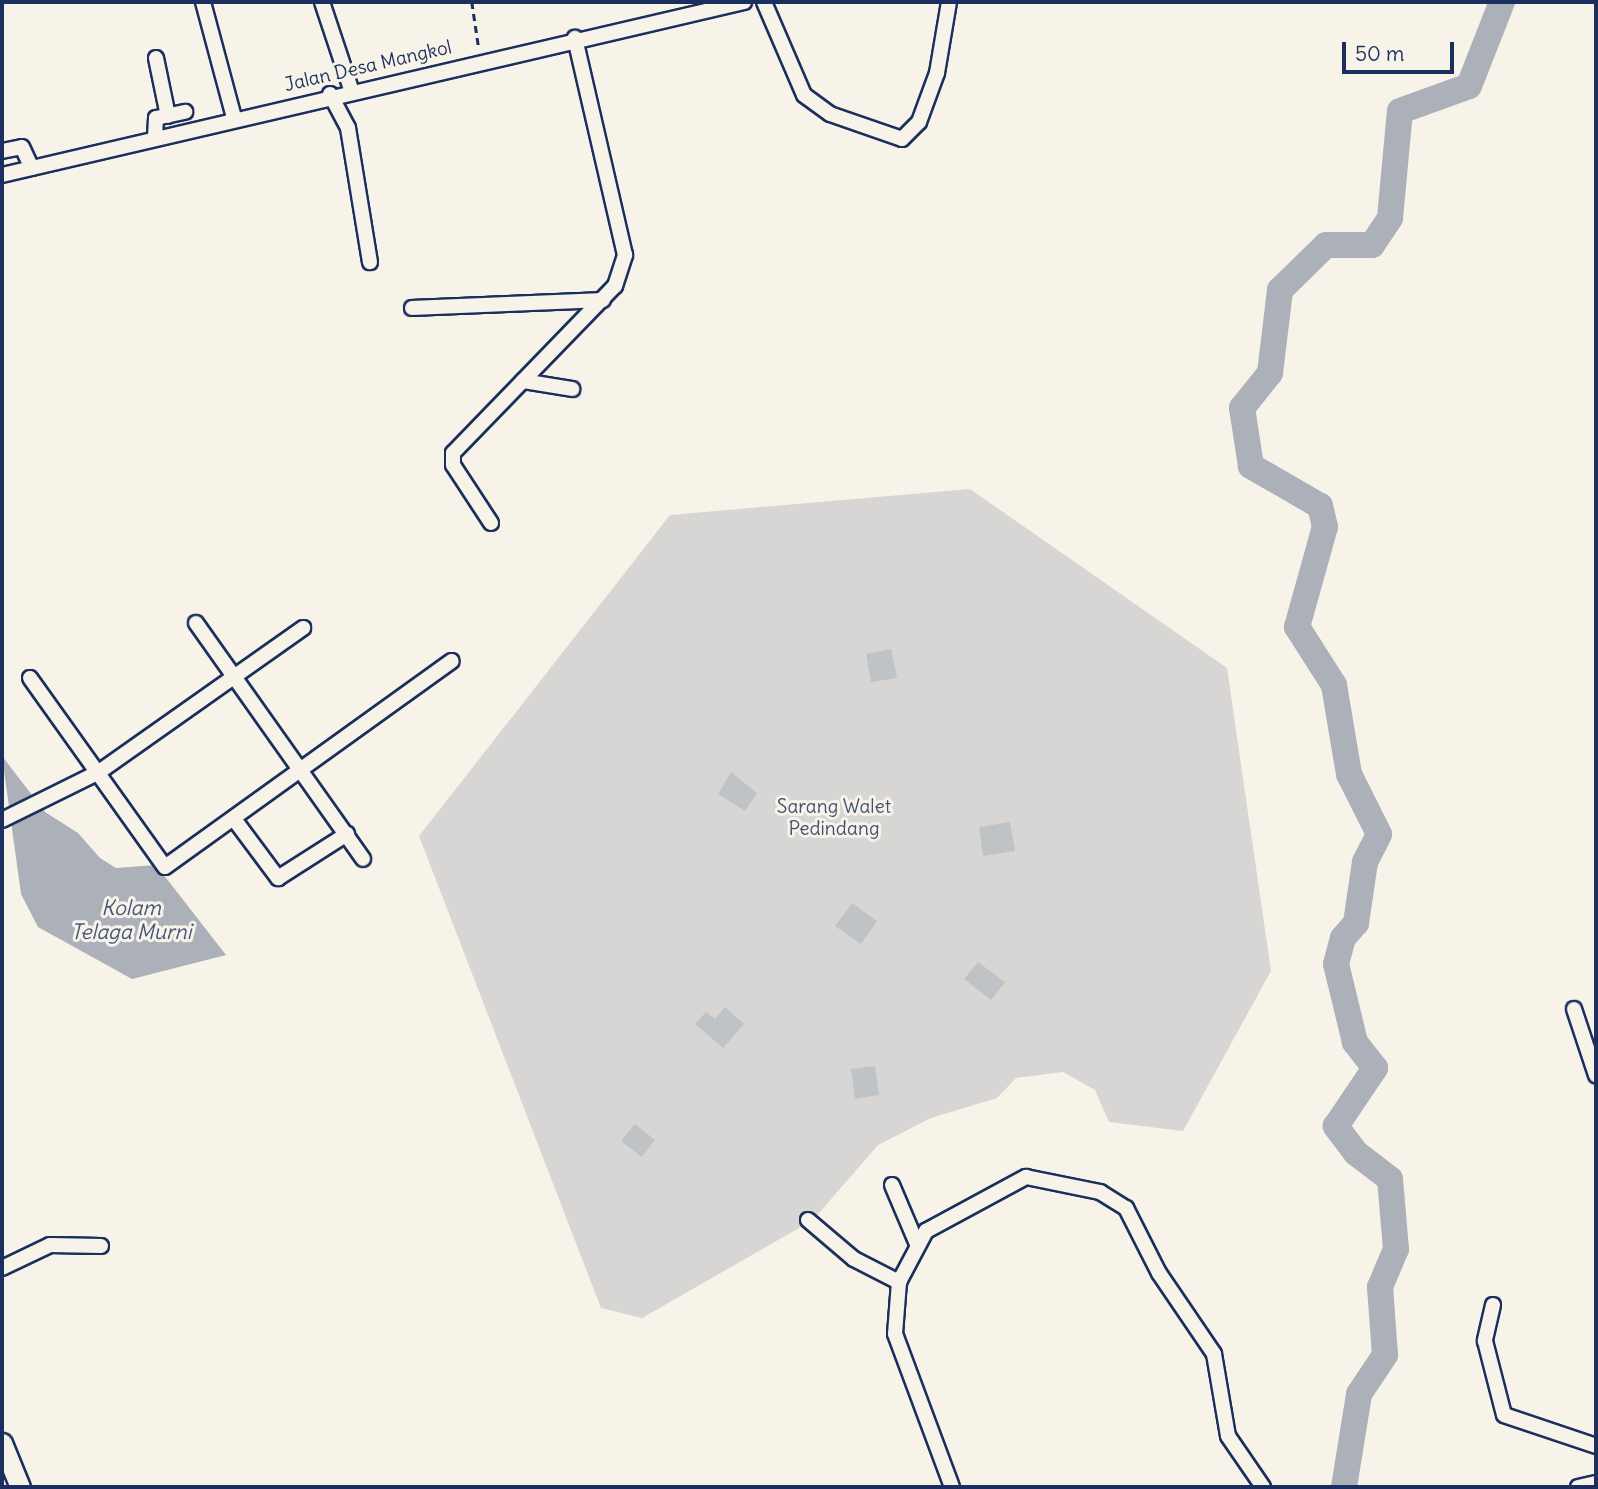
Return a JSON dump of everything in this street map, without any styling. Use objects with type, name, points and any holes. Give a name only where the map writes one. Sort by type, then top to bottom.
[{"type":"main road","points":[[2,1443],[20,1487]]},
{"type":"street","points":[[203,2],[234,118]]},
{"type":"street","points":[[322,2],[351,89]]},
{"type":"street","name":"Jalan Desa Mangkol","points":[[2,175],[351,89],[744,2]]},
{"type":"street","points":[[764,2],[804,95],[830,114],[902,139],[919,122],[937,73],[950,2]]},
{"type":"street","points":[[491,523],[452,459],[523,380],[603,300],[625,255],[575,38]]},
{"type":"street","points":[[156,58],[168,116]]},
{"type":"street","points":[[330,94],[348,128],[370,261]]},
{"type":"street","points":[[155,137],[153,122],[185,112]]},
{"type":"street","points":[[2,151],[22,147],[32,169]]},
{"type":"street","points":[[412,308],[603,300]]},
{"type":"street","points":[[523,380],[572,389]]},
{"type":"street","points":[[196,623],[237,674],[363,859]]},
{"type":"street","points":[[4,819],[99,772],[303,628]]},
{"type":"street","points":[[30,678],[161,863],[170,866],[351,738],[452,661]]},
{"type":"street","points":[[234,819],[278,878],[347,835]]},
{"type":"street","points":[[1574,1009],[1590,1041],[1596,1075]]},
{"type":"street","points":[[952,1487],[895,1334],[899,1282],[917,1244],[951,1214],[1026,1177],[1100,1192],[1121,1203],[1214,1354],[1228,1437],[1263,1487]]},
{"type":"street","points":[[892,1185],[917,1244]]},
{"type":"street","points":[[808,1220],[863,1265],[899,1282]]},
{"type":"street","points":[[2,1268],[50,1245],[101,1246]]},
{"type":"street","points":[[1493,1305],[1485,1341],[1504,1415],[1596,1446]]},
{"type":"street","points":[[1578,1487],[1596,1483]]},
{"type":"path","points":[[472,2],[481,59]]},
{"type":"green space","name":"Sarang Walet Pedindang","points":[[970,489],[1227,668],[1271,971],[1183,1131],[1109,1122],[1095,1090],[1063,1072],[1016,1078],[997,1098],[931,1118],[878,1145],[813,1220],[642,1318],[601,1308],[419,836],[670,515]]},
{"type":"water","name":"Kolam Telaga Murni","points":[[2,756],[45,812],[78,833],[100,858],[116,868],[156,865],[226,955],[132,979],[38,927],[21,894]]},
{"type":"building","points":[[891,649],[897,678],[871,682],[866,654]]},
{"type":"building","points":[[731,772],[757,793],[745,811],[718,794]]},
{"type":"building","points":[[1010,822],[1015,851],[983,856],[979,827]]},
{"type":"building","points":[[852,903],[877,921],[861,944],[835,926]]},
{"type":"building","points":[[978,962],[1005,982],[991,1000],[964,979]]},
{"type":"building","points":[[725,1007],[744,1024],[723,1048],[695,1024],[706,1012],[715,1019]]},
{"type":"building","points":[[875,1066],[879,1095],[855,1099],[851,1069]]},
{"type":"building","points":[[635,1124],[655,1140],[642,1157],[621,1141]]},
{"type":"waterway","points":[[1344,1487],[1359,1394],[1385,1355],[1380,1287],[1396,1249],[1390,1179],[1356,1153],[1336,1126],[1375,1068],[1355,1042],[1336,964],[1343,938],[1356,923],[1365,862],[1379,834],[1349,774],[1334,685],[1297,627],[1325,527],[1320,506],[1251,466],[1242,408],[1270,373],[1280,290],[1326,245],[1372,245],[1390,218],[1400,111],[1469,86],[1502,2]]}]
